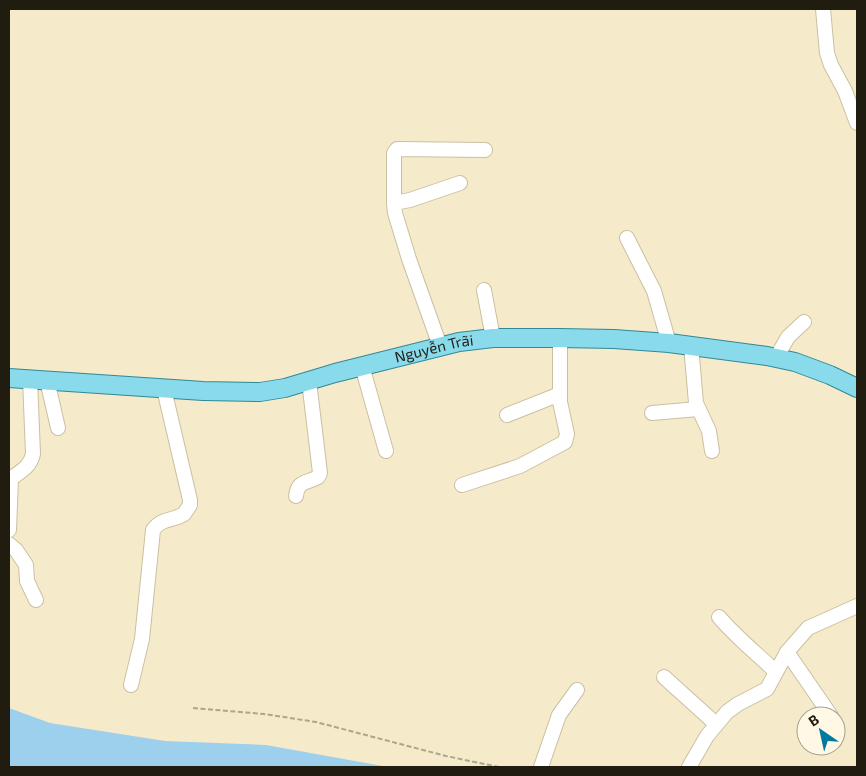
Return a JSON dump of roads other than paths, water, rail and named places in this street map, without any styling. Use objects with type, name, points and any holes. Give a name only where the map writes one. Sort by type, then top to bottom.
[{"type":"main road","name":"Nguyễn Trãi","points":[[9,378],[248,393],[285,388],[440,346],[493,338],[560,338],[614,339],[691,345],[776,358],[823,372],[857,388]]},
{"type":"street","points":[[823,9],[829,59],[835,75],[845,91],[857,123]]},
{"type":"street","points":[[440,346],[395,213],[394,153],[397,149],[485,150]]},
{"type":"street","points":[[394,203],[410,200],[460,183]]},
{"type":"street","points":[[627,238],[654,291],[669,343]]},
{"type":"street","points":[[484,290],[493,338]]},
{"type":"street","points":[[776,358],[788,338],[804,322]]},
{"type":"street","points":[[462,485],[520,466],[562,444],[566,439],[567,434],[561,413],[560,338]]},
{"type":"street","points":[[691,345],[696,403],[709,431],[712,451]]},
{"type":"street","points":[[362,366],[386,451]]},
{"type":"street","points":[[38,379],[58,428]]},
{"type":"street","points":[[9,530],[10,479],[27,468],[32,460],[38,379]]},
{"type":"street","points":[[296,496],[300,484],[318,477],[320,473],[309,381]]},
{"type":"street","points":[[132,685],[142,639],[153,530],[158,523],[184,514],[190,505],[164,389]]},
{"type":"street","points":[[507,416],[560,394]]},
{"type":"street","points":[[652,413],[698,408]]},
{"type":"street","points":[[9,544],[16,550],[26,565],[27,581],[36,600]]},
{"type":"street","points":[[689,767],[701,745],[716,724],[738,704],[767,689],[775,671],[787,652],[803,633],[813,624],[857,606]]},
{"type":"street","points":[[719,617],[731,632],[748,644],[775,671]]},
{"type":"street","points":[[787,652],[824,706]]},
{"type":"street","points":[[664,677],[716,724]]},
{"type":"street","points":[[542,767],[559,715],[577,690]]},
{"type":"water","points":[[9,708],[50,723],[165,741],[266,745],[388,767],[9,767]]}]
